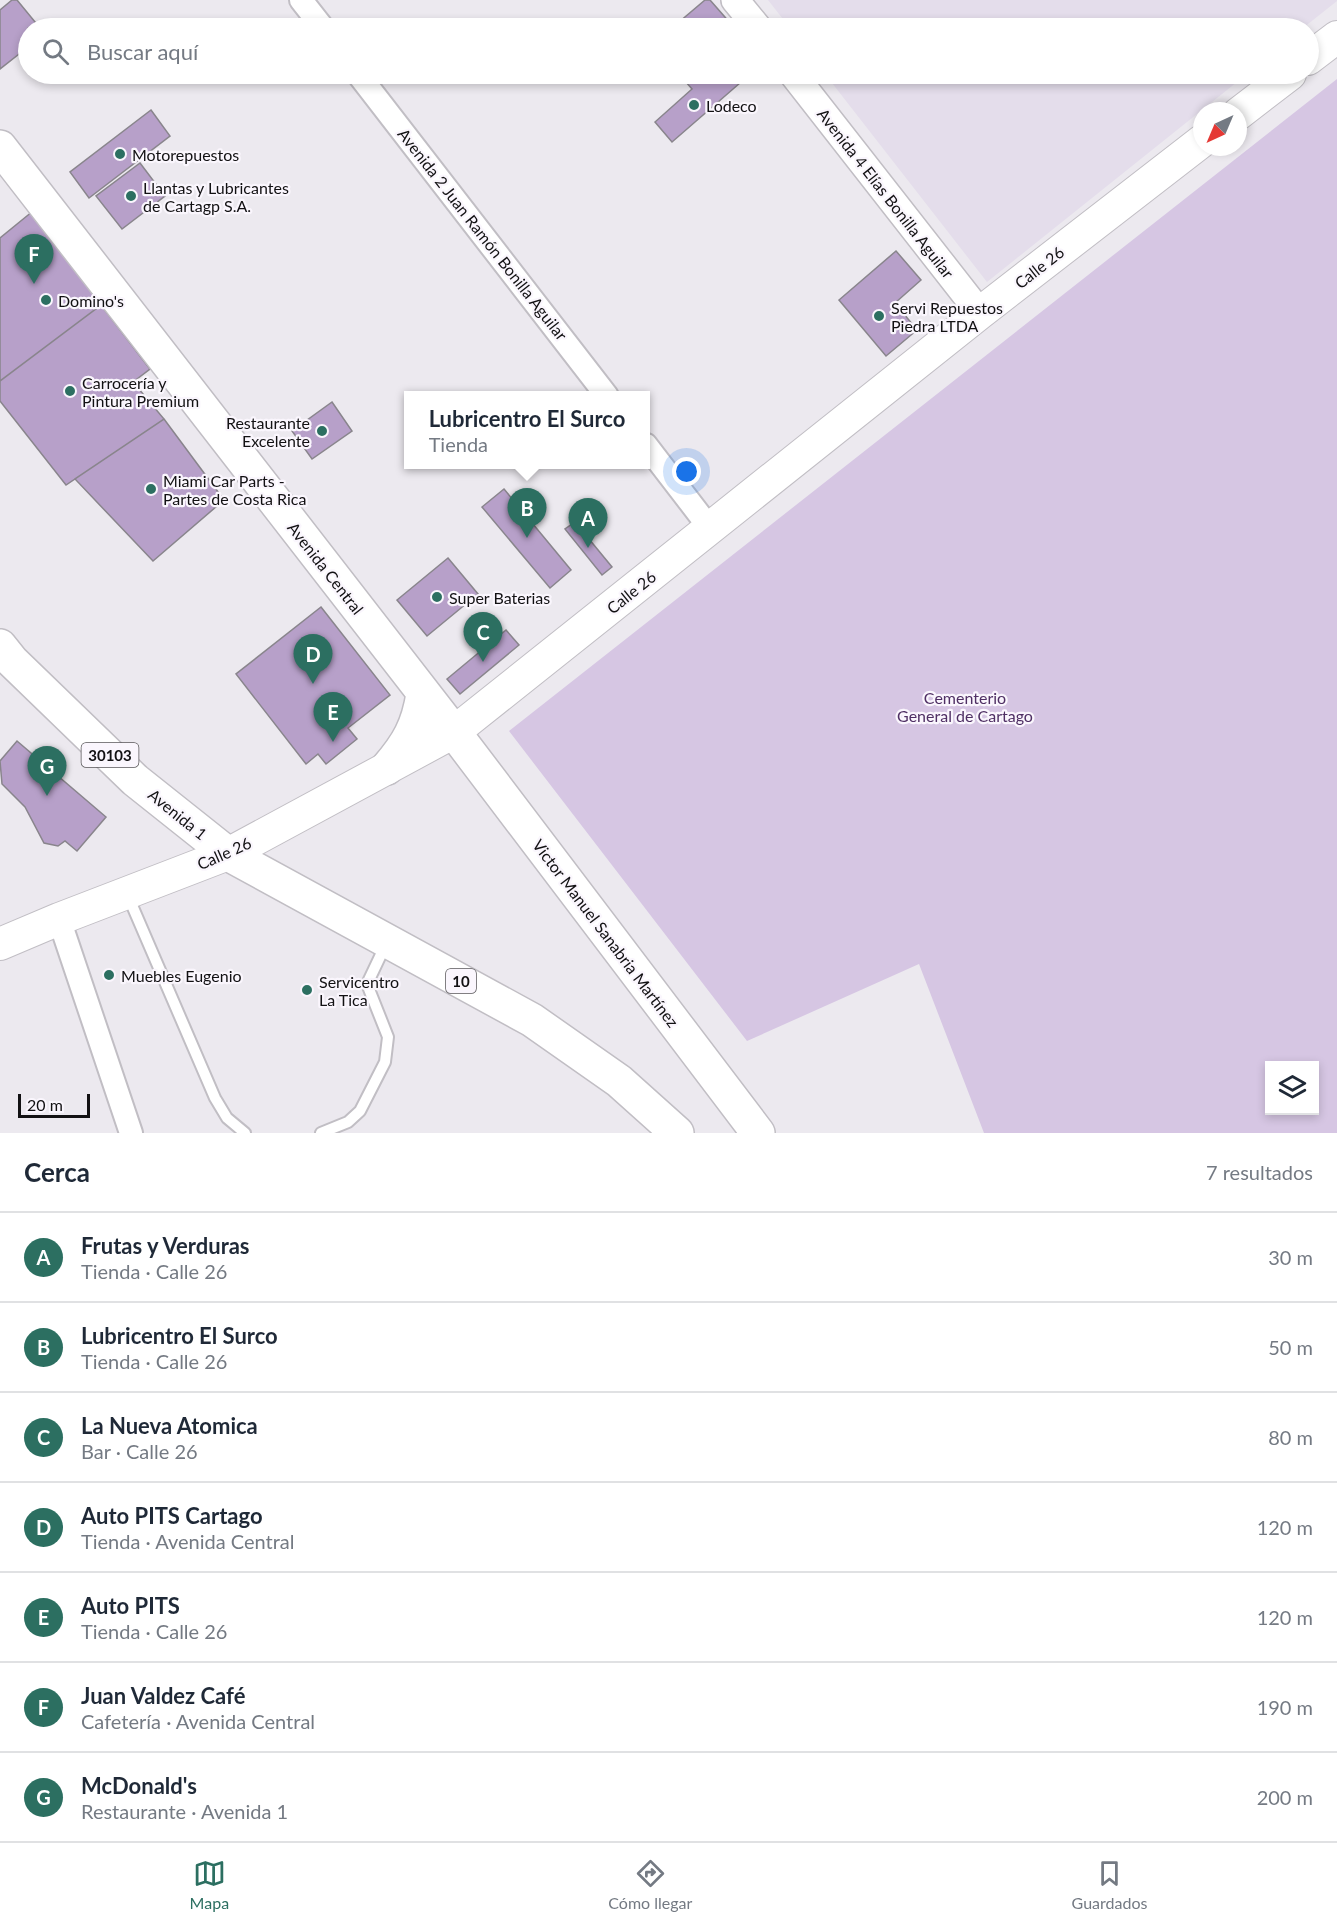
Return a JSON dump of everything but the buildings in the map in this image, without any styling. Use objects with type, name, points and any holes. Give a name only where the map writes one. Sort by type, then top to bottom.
[{"type":"main road","points":[[1319,51],[1337,37]]},
{"type":"main road","points":[[1247,107],[1277,84]]},
{"type":"main road","name":"Avenida Central","points":[[0,147],[454,732]]},
{"type":"main road","name":"Calle 26","points":[[0,944],[228,854],[454,732],[980,313],[1193,148]]},
{"type":"main road","name":"Avenida 1","points":[[0,646],[12,661],[135,780],[228,854]]},
{"type":"main road","points":[[387,768],[413,733],[420,714],[423,694]]},
{"type":"main road","name":"Victor Manuel Sanabria Martínez","points":[[454,732],[758,1133]]},
{"type":"main road","name":"10","points":[[228,854],[532,1020],[619,1081],[677,1133]]},
{"type":"street","points":[[301,0],[315,18]]},
{"type":"street","points":[[735,0],[750,18]]},
{"type":"street","name":"Avenida 2 Juan Ramón Bonilla Aguilar","points":[[366,84],[604,391]]},
{"type":"street","name":"Avenida 4 Elías Bonilla Aguilar","points":[[801,84],[980,313]]},
{"type":"street","points":[[650,451],[710,527]]},
{"type":"street","points":[[59,919],[131,1133]]},
{"type":"lane","points":[[126,893],[215,1098],[227,1118],[245,1133]]},
{"type":"lane","points":[[321,1133],[348,1122],[360,1111],[385,1062],[388,1038],[367,984],[387,942]]},
{"type":"shaded area","points":[[768,0],[1337,0],[1316,18],[782,18]]},
{"type":"shaded area","points":[[833,84],[1234,84],[1212,102],[1193,102],[1193,117],[987,282]]},
{"type":"green space","name":"Cementerio General de Cartago","points":[[1337,79],[1337,1133],[984,1133],[919,964],[747,1041],[509,731],[1239,156],[1247,156],[1247,150]]},
{"type":"place","name":"Lodeco","points":[[694,105]]},
{"type":"place","name":"Motorepuestos","points":[[120,154]]},
{"type":"place","name":"Llantas y Lubricantes de Cartagp S.A.","points":[[131,196]]},
{"type":"place","name":"Juan Valdez Café","points":[[34,284]]},
{"type":"place","name":"Domino's","points":[[46,300]]},
{"type":"place","name":"Servi Repuestos Piedra LTDA","points":[[879,316]]},
{"type":"place","name":"Carrocería y Pintura Premium","points":[[70,391]]},
{"type":"place","name":"Restaurante Excelente","points":[[322,431]]},
{"type":"place","name":"Miami Car Parts - Partes de Costa Rica","points":[[151,489]]},
{"type":"place","name":"Lubricentro El Surco","points":[[527,538]]},
{"type":"place","name":"Frutas y Verduras","points":[[588,548]]},
{"type":"place","name":"Super Baterias","points":[[437,597]]},
{"type":"place","name":"La Nueva Atomica","points":[[483,662]]},
{"type":"place","name":"Auto PITS Cartago","points":[[313,684]]},
{"type":"place","name":"Auto PITS","points":[[333,742]]},
{"type":"place","name":"McDonald's","points":[[47,796]]},
{"type":"place","name":"Muebles Eugenio","points":[[109,975]]},
{"type":"place","name":"Servicentro La Tica","points":[[307,990]]}]
